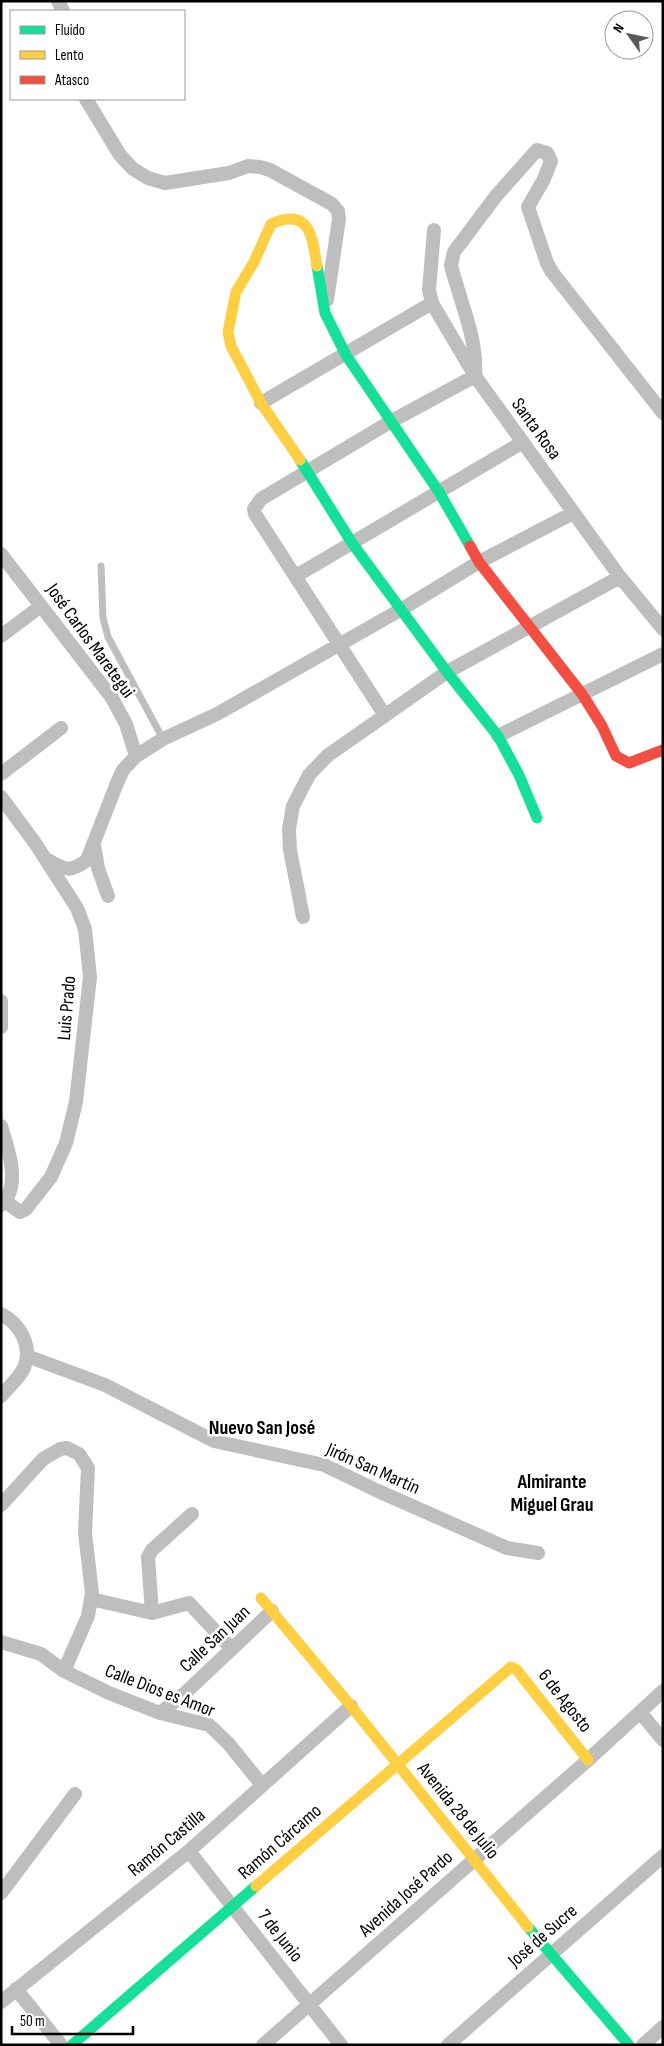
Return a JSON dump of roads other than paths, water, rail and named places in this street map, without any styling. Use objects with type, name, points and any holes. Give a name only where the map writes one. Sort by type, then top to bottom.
[{"type":"street","points":[[87,100],[120,155],[133,169],[148,178],[165,183],[229,173],[248,166],[260,167],[270,170],[332,204],[338,211],[339,219],[325,313]]},
{"type":"street","points":[[384,714],[254,509],[262,499],[390,422],[475,376],[476,360],[474,346],[451,265],[454,252],[496,196],[537,150],[547,153],[551,161],[544,179],[528,207],[547,263],[552,272],[663,414]]},
{"type":"street","points":[[537,818],[519,775],[498,736],[447,672],[352,543],[308,472],[261,403],[231,346],[228,332],[236,292],[254,262],[271,224],[285,218],[294,218],[307,227],[313,240],[325,313],[346,355],[439,492],[479,562],[582,694],[602,726],[616,756],[629,763],[663,750]]},
{"type":"street","name":"Santa Rosa","points":[[434,230],[429,290],[432,303],[475,376],[620,577],[663,629]]},
{"type":"street","points":[[261,403],[432,303]]},
{"type":"street","points":[[296,576],[523,442]]},
{"type":"street","points":[[46,859],[65,870],[78,868],[87,860],[123,770],[136,756],[163,740],[217,714],[402,609],[479,562],[573,513]]},
{"type":"street","name":"José Carlos Maretegui","points":[[1,554],[112,698],[126,724],[136,756]]},
{"type":"street","points":[[303,917],[290,850],[289,829],[293,806],[309,775],[327,756],[384,714],[447,672],[620,577]]},
{"type":"street","points":[[1,636],[41,606]]},
{"type":"street","points":[[498,736],[663,654]]},
{"type":"street","points":[[1,774],[61,728]]},
{"type":"street","name":"Luis Prado","points":[[1,797],[46,859],[77,908],[85,929],[90,977],[76,1102],[66,1143],[51,1177],[23,1212],[3,1203]]},
{"type":"street","points":[[94,845],[98,868],[108,896]]},
{"type":"street","points":[[1,1001],[1,1027]]},
{"type":"street","points":[[1,1126],[8,1152],[12,1184],[3,1203]]},
{"type":"street","points":[[1,1162],[12,1184]]},
{"type":"street","points":[[1,1314],[12,1320],[23,1336],[27,1356],[23,1369],[1,1396]]},
{"type":"street","name":"Jirón San Martín","points":[[27,1356],[105,1386],[214,1441],[324,1465],[507,1548],[538,1553]]},
{"type":"street","points":[[1,1505],[51,1453],[60,1449],[67,1448],[79,1454],[88,1468],[85,1533],[92,1593],[86,1621],[64,1671]]},
{"type":"street","points":[[152,1613],[148,1557],[152,1550],[192,1514]]},
{"type":"street","name":"Avenida 28 de Julio","points":[[261,1598],[398,1764],[550,1955],[629,2045]]},
{"type":"street","points":[[91,1599],[152,1613],[189,1603],[232,1649]]},
{"type":"street","name":"Calle San Juan","points":[[160,1713],[272,1611]]},
{"type":"street","name":"Calle Dios es Amor","points":[[1,1642],[41,1654],[64,1671],[109,1693],[160,1713],[209,1725],[228,1743],[262,1786]]},
{"type":"street","name":"6 de Agosto","points":[[511,1667],[516,1669],[588,1760]]},
{"type":"street","name":"Ramón Cárcamo","points":[[72,2045],[511,1667]]},
{"type":"street","name":"Avenida José Pardo","points":[[263,2045],[588,1760],[663,1691]]},
{"type":"street","name":"Ramón Castilla","points":[[1,2002],[189,1851],[351,1706]]},
{"type":"street","points":[[640,1712],[663,1740]]},
{"type":"street","points":[[1,1893],[75,1794]]},
{"type":"street","name":"7 de Junio","points":[[189,1851],[341,2045]]},
{"type":"street","name":"José de Sucre","points":[[448,2045],[663,1856]]},
{"type":"street","points":[[16,1989],[60,2045]]},
{"type":"street","points":[[643,2045],[663,2026]]},
{"type":"lane","points":[[101,566],[103,618],[108,637],[163,740]]},
{"type":"district","name":"Nuevo San José","points":[[262,1428]]},
{"type":"district","name":"Almirante Miguel Grau","points":[[552,1494]]}]
